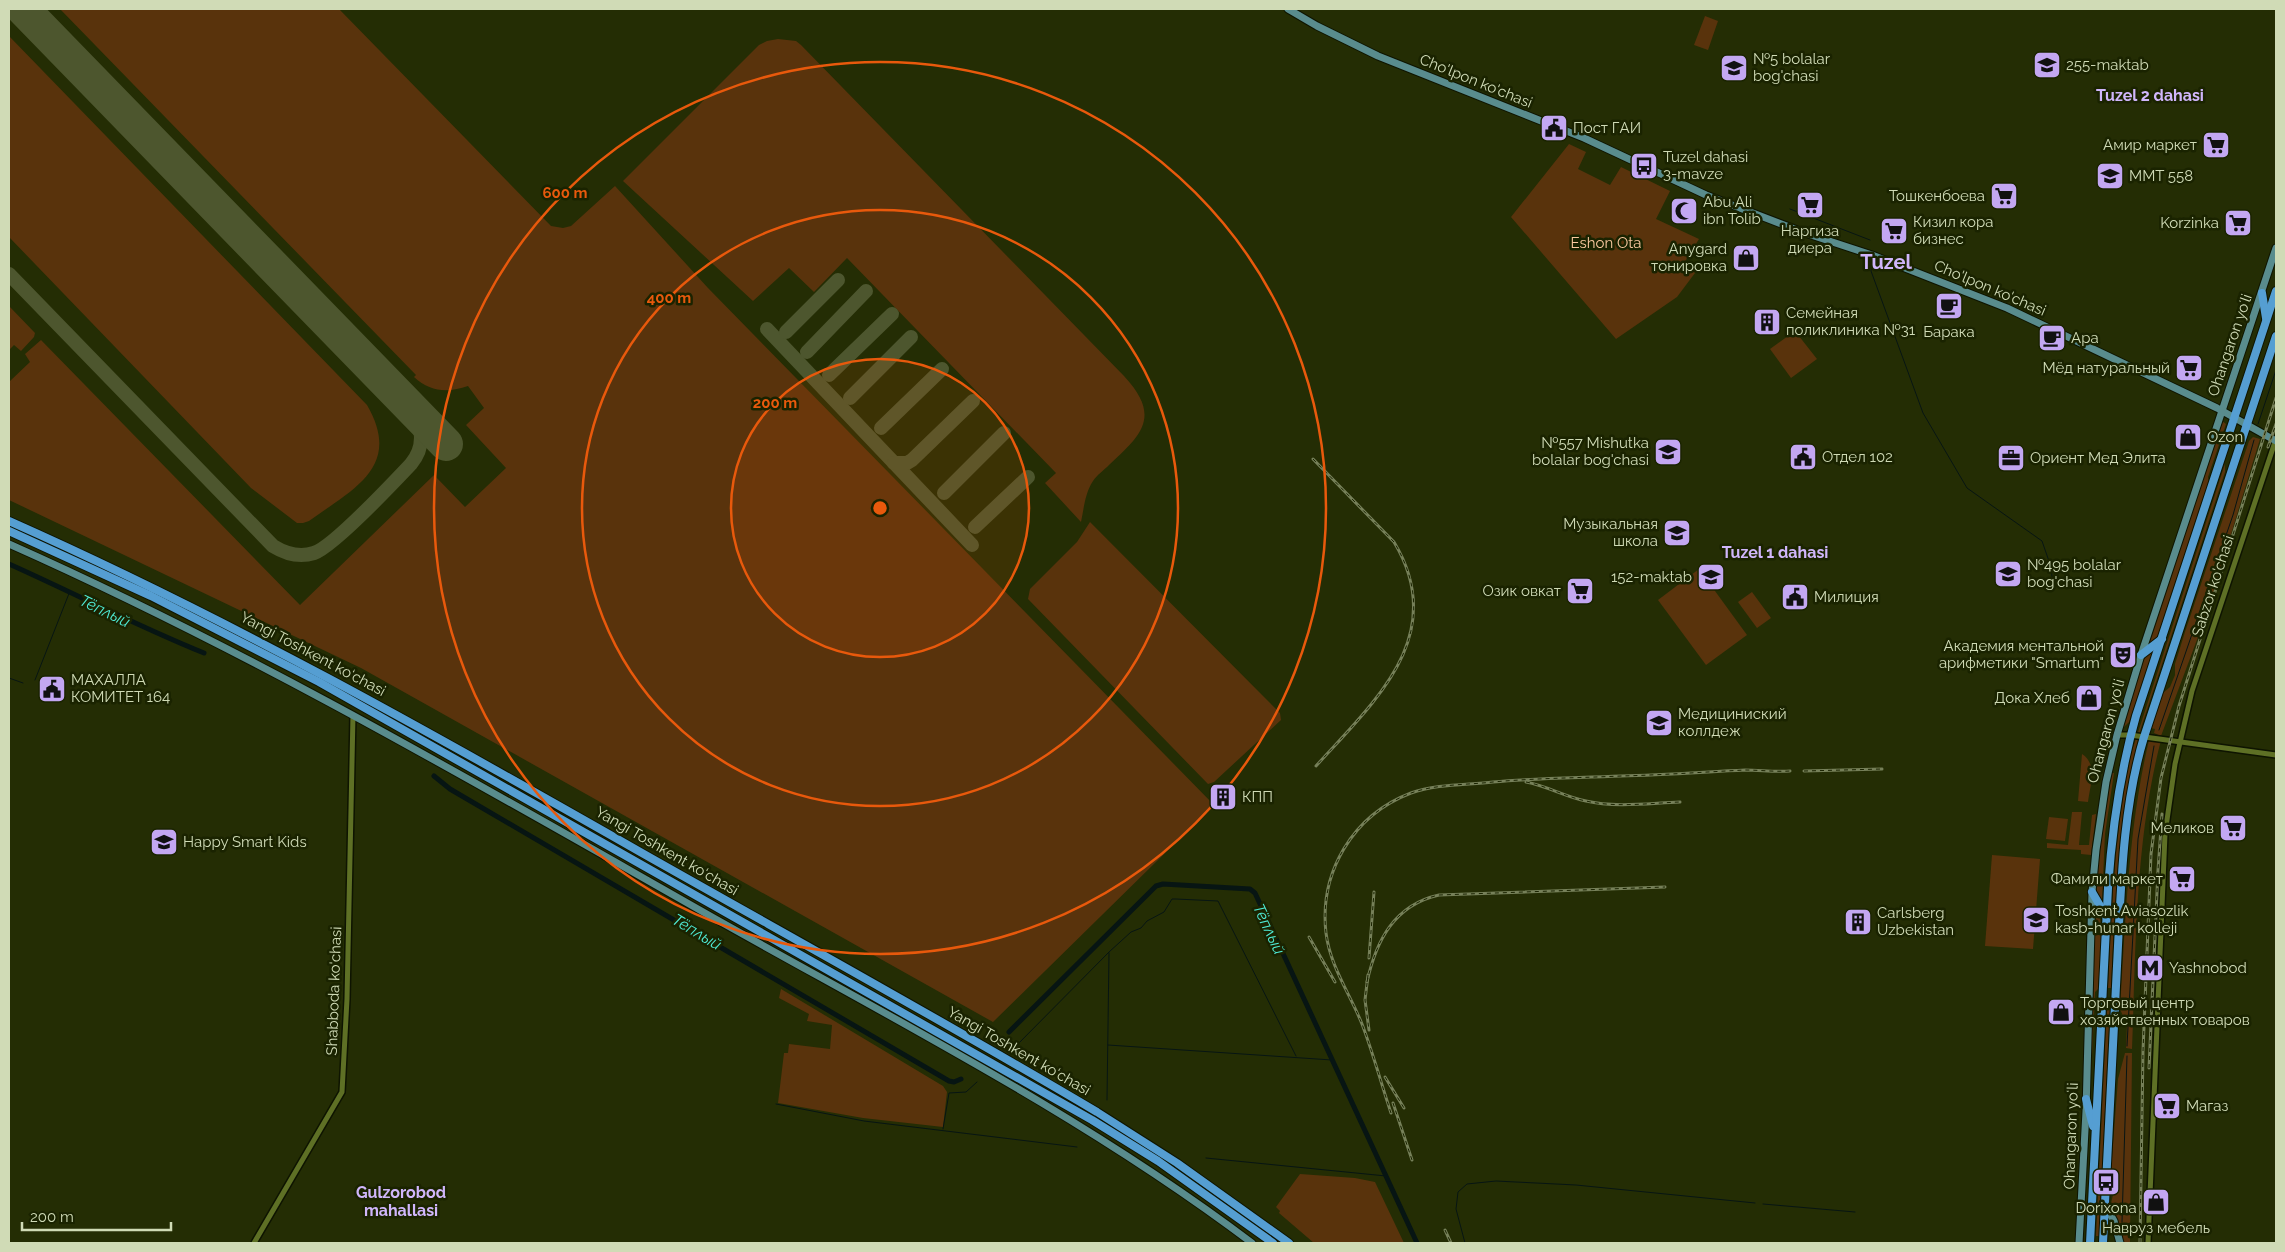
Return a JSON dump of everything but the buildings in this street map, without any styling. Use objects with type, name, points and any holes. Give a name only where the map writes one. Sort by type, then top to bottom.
[{"type":"highway","name":"Ohangaron yoʻli","points":[[2090,1243],[2106,916],[2114,818],[2130,735],[2276,291]]},
{"type":"highway","points":[[2262,293],[2267,320]]},
{"type":"highway","points":[[2103,1243],[2116,988],[2127,824],[2135,774],[2144,737],[2276,336]]},
{"type":"highway","name":"Yangi Toshkent ko‘chasi","points":[[9,521],[110,567],[237,629],[488,765],[1097,1112],[1184,1167],[1289,1243]]},
{"type":"highway","name":"Yangi Toshkent ko‘chasi","points":[[9,531],[126,584],[218,630],[401,727],[1092,1120],[1158,1161],[1273,1243]]},
{"type":"highway","points":[[2141,655],[2162,639]]},
{"type":"highway","points":[[2092,892],[2106,916]]},
{"type":"highway","points":[[2102,994],[2110,996],[2116,988]]},
{"type":"highway","points":[[2086,1099],[2095,1134]]},
{"type":"main road","name":"Cho'lpon ko'chasi","points":[[1288,9],[1317,26],[1378,56],[1578,136],[1706,195],[1805,233],[1872,255],[2007,308],[2222,411],[2276,440]]},
{"type":"main road","name":"Ohangaron yoʻli","points":[[2079,1243],[2086,1099],[2092,892],[2098,829],[2116,735],[2276,248]]},
{"type":"main road","points":[[9,544],[165,617],[354,715],[1064,1116],[1178,1189],[1252,1243]]},
{"type":"main road","points":[[2105,1205],[2114,1221],[2120,1243]]},
{"type":"street","name":"Sabzor ko'chasi","points":[[2148,1243],[2165,834],[2179,742],[2196,678],[2276,440]]},
{"type":"street","name":"Shabboda ko'chasi","points":[[254,1243],[342,1092],[347,999],[354,715]]},
{"type":"street","points":[[2116,735],[2130,735],[2276,755]]},
{"type":"green space","points":[[60,9],[339,9],[551,226],[563,228],[571,226],[615,186],[708,288],[1214,805],[993,1022],[361,668],[9,500],[9,382],[30,362],[25,354],[41,340],[300,605],[434,475],[465,507],[506,468],[466,425],[484,408],[468,386],[453,390],[439,390],[426,386],[414,377],[416,375]]},
{"type":"green space","points":[[1705,16],[1718,21],[1708,50],[1694,45]]},
{"type":"green space","points":[[9,36],[367,405],[377,426],[379,445],[376,461],[368,474],[356,487],[309,521],[297,523],[251,488],[9,237]]},
{"type":"green space","points":[[778,39],[796,41],[801,45],[1124,376],[1135,390],[1142,402],[1143,424],[1131,444],[1093,481],[1086,496],[1081,522],[1045,483],[1056,473],[847,258],[814,292],[789,268],[753,301],[623,181],[759,45]]},
{"type":"green space","name":"Eshon Ota","points":[[1569,144],[1586,152],[1578,169],[1610,185],[1621,167],[1670,191],[1656,219],[1699,239],[1684,263],[1695,273],[1677,297],[1616,339],[1511,217]]},
{"type":"green space","points":[[9,306],[35,333],[34,337],[21,351],[14,345],[9,350]]},
{"type":"green space","points":[[1795,331],[1817,359],[1791,378],[1770,349]]},
{"type":"green space","points":[[2222,421],[2226,424],[2208,477],[2209,485],[2157,639],[2148,645]]},
{"type":"green space","points":[[2253,437],[2260,439],[2207,613],[2161,736],[2154,733],[2155,729],[2151,728],[2163,693],[2170,687],[2175,675],[2175,664],[2185,632],[2249,441]]},
{"type":"green space","points":[[2233,439],[2225,464],[2225,472],[2141,728],[2123,824],[2114,922],[2111,988],[2108,988],[2118,839],[2121,810],[2132,751]]},
{"type":"green space","points":[[1090,522],[1280,713],[1281,720],[1214,782],[1208,784],[1028,599],[1030,589],[1077,542]]},
{"type":"green space","points":[[1699,569],[1747,635],[1706,665],[1658,600]]},
{"type":"green space","points":[[1752,592],[1771,618],[1757,628],[1738,602]]},
{"type":"green space","points":[[2154,649],[2129,722],[2122,729],[2145,656]]},
{"type":"green space","points":[[2150,736],[2161,740],[2152,778],[2141,855],[2132,1049],[2126,1048],[2127,1025],[2120,1009],[2132,838]]},
{"type":"green space","points":[[2082,754],[2090,763],[2092,776],[2088,802],[2078,801]]},
{"type":"green space","points":[[2112,773],[2114,773],[2105,834],[2102,902],[2095,892],[2099,849]]},
{"type":"green space","points":[[2072,812],[2082,812],[2079,845],[2089,845],[2092,815],[2096,814],[2091,855],[2081,854],[2081,850],[2047,848],[2047,843],[2068,845]]},
{"type":"green space","points":[[2049,817],[2068,819],[2065,841],[2046,839]]},
{"type":"green space","points":[[1992,855],[2040,859],[2033,949],[1985,946]]},
{"type":"green space","points":[[2095,906],[2101,923],[2101,946],[2098,989],[2095,992],[2090,1101]]},
{"type":"green space","points":[[781,989],[943,1086],[947,1092],[943,1127],[863,1118],[778,1103],[784,1053],[788,1053],[789,1044],[830,1049],[832,1025],[807,1021],[809,1014],[779,998]]},
{"type":"green space","points":[[2107,1005],[2110,1006],[2099,1236],[2096,1236]]},
{"type":"green space","points":[[2125,1053],[2132,1053],[2130,1243],[2124,1243],[2111,1203],[2113,1195],[2111,1171],[2118,1079]]},
{"type":"green space","points":[[1300,1174],[1355,1178],[1375,1182],[1404,1243],[1314,1243],[1279,1213],[1280,1211],[1276,1207]]},
{"type":"waterway","points":[[1790,209],[1870,240]]},
{"type":"waterway","points":[[1872,262],[1871,271],[1923,413],[1967,488],[2042,541],[2051,567],[2053,586]]},
{"type":"waterway","points":[[2258,424],[2276,370]]},
{"type":"waterway","points":[[2159,730],[2233,515],[2254,440]]},
{"type":"waterway","name":"Тёплый","points":[[9,564],[154,632],[204,653]]},
{"type":"waterway","points":[[35,680],[70,591]]},
{"type":"waterway","points":[[9,678],[23,683]]},
{"type":"waterway","points":[[2127,1046],[2138,839],[2154,746]]},
{"type":"waterway","name":"Тёплый","points":[[434,776],[450,789],[949,1081],[954,1082],[961,1079]]},
{"type":"waterway","name":"Тёплый","points":[[1009,1032],[1156,886],[1163,884],[1250,889],[1255,893],[1417,1243]]},
{"type":"waterway","points":[[1017,1045],[1109,952],[1131,932],[1141,928],[1147,921],[1164,912],[1172,899],[1176,899],[1218,901],[1296,1056]]},
{"type":"waterway","points":[[1107,1100],[1109,953]]},
{"type":"waterway","points":[[1108,1045],[1332,1060]]},
{"type":"waterway","points":[[2122,1222],[2127,1056]]},
{"type":"waterway","points":[[943,1129],[949,1093],[966,1092],[977,1082]]},
{"type":"waterway","points":[[776,1104],[864,1121],[1077,1147]]},
{"type":"waterway","points":[[1206,1158],[1386,1176]]},
{"type":"waterway","points":[[1465,1243],[1456,1209],[1458,1192],[1467,1184],[1496,1181],[1576,1185],[1755,1203]]},
{"type":"waterway","points":[[1763,1204],[1855,1212]]},
{"type":"taxiway","points":[[9,274],[273,546],[288,553],[308,554],[323,548],[363,513],[411,464],[419,450],[421,436],[420,428],[409,407]]},
{"type":"taxiway","points":[[786,332],[838,280]]},
{"type":"taxiway","points":[[807,352],[866,291]]},
{"type":"taxiway","points":[[829,375],[892,314]]},
{"type":"taxiway","points":[[767,329],[972,545]]},
{"type":"taxiway","points":[[850,398],[911,337]]},
{"type":"taxiway","points":[[881,428],[942,369]]},
{"type":"taxiway","points":[[894,463],[907,463],[912,460],[973,401]]},
{"type":"taxiway","points":[[944,493],[1004,433]]},
{"type":"taxiway","points":[[975,527],[1028,477]]},
{"type":"runway","points":[[23,9],[446,444]]},
{"type":"railway","points":[[2140,1243],[2143,1051],[2151,854],[2161,778],[2179,706],[2276,398]]},
{"type":"railway","points":[[2268,447],[2276,424]]},
{"type":"railway","points":[[1313,459],[1394,542],[1409,576],[1414,607],[1409,637],[1398,664],[1381,691],[1361,717],[1316,766]]},
{"type":"railway","points":[[1804,771],[1882,769]]},
{"type":"railway","points":[[1391,1113],[1366,1035],[1336,968],[1326,933],[1325,910],[1328,888],[1335,868],[1344,848],[1372,816],[1390,803],[1411,793],[1441,786],[1541,779],[1745,770],[1790,771]]},
{"type":"railway","points":[[1526,782],[1597,803],[1680,802]]},
{"type":"railway","points":[[2149,1068],[2162,814]]},
{"type":"railway","points":[[1367,982],[1376,953],[1390,927],[1399,916],[1423,900],[1439,895],[1665,887]]},
{"type":"railway","points":[[1369,958],[1374,892]]},
{"type":"railway","points":[[1309,937],[1335,982]]},
{"type":"railway","points":[[1368,975],[1365,1000],[1369,1030]]},
{"type":"railway","points":[[1385,1077],[1404,1108]]},
{"type":"railway","points":[[1393,1103],[1412,1160]]},
{"type":"railway","points":[[1445,1230],[1451,1243]]},
{"type":"place","name":"255-maktab","points":[[2047,65]]},
{"type":"place","name":"№5 bolalar bog'chasi","points":[[1734,68]]},
{"type":"place","name":"Пост ГАИ","points":[[1554,128]]},
{"type":"place","name":"Амир маркет","points":[[2216,145]]},
{"type":"place","name":"Tuzel dahasi 3-mavze","points":[[1644,166]]},
{"type":"place","name":"MMT 558","points":[[2110,176]]},
{"type":"place","name":"Тошкенбоева","points":[[2004,196]]},
{"type":"place","name":"Наргиза диера","points":[[1810,205]]},
{"type":"place","name":"Abu Ali ibn Tolib","points":[[1684,211]]},
{"type":"place","name":"Korzinka","points":[[2238,223]]},
{"type":"place","name":"Кизил кора бизнес","points":[[1894,231]]},
{"type":"place","name":"Anygard тонировка","points":[[1746,258]]},
{"type":"place","name":"Барака","points":[[1949,306]]},
{"type":"place","name":"Семейная поликлиника №31","points":[[1767,322]]},
{"type":"place","name":"Ара","points":[[2052,338]]},
{"type":"place","name":"Мёд натуральный","points":[[2189,368]]},
{"type":"place","name":"Ozon","points":[[2188,437]]},
{"type":"place","name":"№557 Mishutka bolalar bog'chasi","points":[[1668,452]]},
{"type":"place","name":"Отдел 102","points":[[1803,457]]},
{"type":"place","name":"Ориент Мед Элита","points":[[2011,458]]},
{"type":"place","name":"Музыкальная школа","points":[[1677,533]]},
{"type":"place","name":"№495 bolalar bog'chasi","points":[[2008,574]]},
{"type":"place","name":"152-maktab","points":[[1711,577]]},
{"type":"place","name":"Озик овкат","points":[[1580,591]]},
{"type":"place","name":"Милиция","points":[[1795,597]]},
{"type":"place","name":"Академия ментальной арифметики \"Smartum\"","points":[[2123,655]]},
{"type":"place","name":"МАХАЛЛА КОМИТЕТ 164","points":[[52,689]]},
{"type":"place","name":"Дока Хлеб","points":[[2089,698]]},
{"type":"place","name":"Медициниский коллдеж","points":[[1659,723]]},
{"type":"place","name":"КПП","points":[[1223,797]]},
{"type":"place","name":"Меликов","points":[[2233,828]]},
{"type":"place","name":"Happy Smart Kids","points":[[164,842]]},
{"type":"place","name":"Фамили маркет","points":[[2182,879]]},
{"type":"place","name":"Toshkent Aviasozlik kasb-hunar kolleji","points":[[2036,920]]},
{"type":"place","name":"Carlsberg Uzbekistan","points":[[1858,922]]},
{"type":"place","name":"Yashnobod","points":[[2150,968]]},
{"type":"place","name":"Торговый центр хозяйственных товаров","points":[[2061,1012]]},
{"type":"place","name":"Магаз","points":[[2167,1106]]},
{"type":"place","name":"Dorixona","points":[[2106,1182]]},
{"type":"place","name":"Навруз мебель","points":[[2156,1202]]},
{"type":"district","name":"Tuzel 2 dahasi","points":[[2150,95]]},
{"type":"district","name":"Tuzel","points":[[1886,262]]},
{"type":"district","name":"Tuzel 1 dahasi","points":[[1775,552]]},
{"type":"district","name":"Gulzorobod mahallasi","points":[[401,1201]]}]
